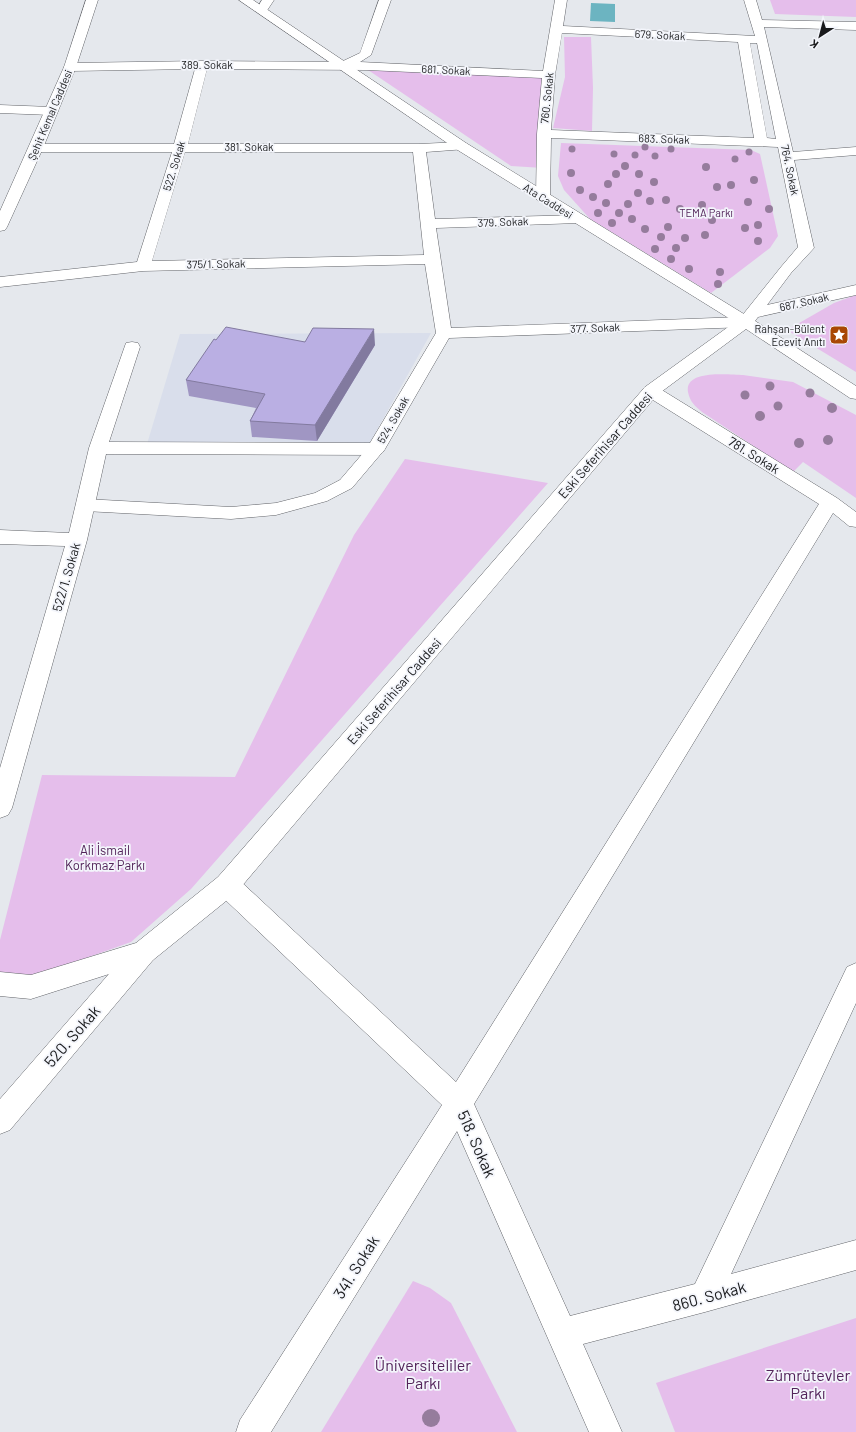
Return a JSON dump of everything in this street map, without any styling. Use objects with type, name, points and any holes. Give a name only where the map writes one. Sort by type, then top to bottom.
[{"type":"street","name":"Şehit Kemal Caddesi","points":[[0,227],[36,148],[70,67],[92,0]]},
{"type":"street","name":"Ata Caddesi","points":[[245,0],[265,5],[343,66],[461,146],[578,219],[749,318],[856,394]]},
{"type":"street","points":[[343,66],[366,55],[385,0]]},
{"type":"street","name":"760. Sokak","points":[[543,198],[544,134],[549,75],[561,0]]},
{"type":"street","name":"764. Sokak","points":[[749,318],[806,248],[762,40],[750,0]]},
{"type":"street","points":[[757,23],[856,26]]},
{"type":"street","name":"679. Sokak","points":[[557,29],[762,40]]},
{"type":"street","name":"764. Sokak","points":[[743,39],[761,142]]},
{"type":"street","name":"389. Sokak","points":[[70,67],[202,65],[343,66]]},
{"type":"street","name":"522. Sokak","points":[[143,266],[180,147],[202,65]]},
{"type":"street","name":"681. Sokak","points":[[343,66],[549,75]]},
{"type":"street","points":[[0,110],[52,110]]},
{"type":"street","name":"683. Sokak","points":[[544,134],[784,143]]},
{"type":"street","name":"381. Sokak","points":[[36,148],[419,148],[461,146]]},
{"type":"street","points":[[419,148],[432,259],[444,333]]},
{"type":"street","points":[[787,157],[856,151]]},
{"type":"street","name":"379. Sokak","points":[[429,224],[578,219]]},
{"type":"street","name":"375/1. Sokak","points":[[0,282],[143,266],[432,259]]},
{"type":"street","name":"687. Sokak","points":[[749,318],[856,290]]},
{"type":"street","name":"377. Sokak","points":[[444,333],[749,318]]},
{"type":"street","name":"Eski Seferihisar Caddesi","points":[[0,984],[31,986],[144,952],[227,885],[651,391],[749,318]]},
{"type":"street","name":"524. Sokak","points":[[98,448],[376,449],[444,333]]},
{"type":"street","name":"522/1. Sokak","points":[[0,808],[4,781],[77,540],[98,448],[132,347]]},
{"type":"street","name":"781. Sokak","points":[[651,391],[830,502],[856,521]]},
{"type":"street","name":"341. Sokak","points":[[252,1432],[459,1103],[830,502]]},
{"type":"street","points":[[0,537],[77,540]]},
{"type":"street","name":"518. Sokak","points":[[227,885],[459,1103],[606,1432]]},
{"type":"street","name":"520. Sokak","points":[[0,1120],[144,952]]},
{"type":"street","points":[[705,1297],[856,975]]},
{"type":"street","name":"860. Sokak","points":[[562,1334],[705,1297],[856,1255]]},
{"type":"lane","points":[[85,505],[231,513],[276,509],[321,497],[346,484],[376,449]]},
{"type":"shaded area","points":[[431,333],[368,446],[147,444],[180,334]]},
{"type":"green space","points":[[770,0],[856,0],[856,17],[775,14]]},
{"type":"green space","points":[[564,37],[591,37],[593,88],[592,131],[553,128],[565,77]]},
{"type":"green space","points":[[368,70],[549,78],[543,168],[511,166]]},
{"type":"green space","name":"TEMA Parkı","points":[[561,143],[751,150],[760,154],[778,236],[770,248],[711,293],[590,219],[564,190],[558,176]]},
{"type":"green space","points":[[856,295],[856,372],[787,330],[834,303]]},
{"type":"green space","points":[[719,374],[743,375],[793,382],[856,415],[856,498],[803,462],[793,472],[702,412],[691,401],[688,392],[689,385],[693,380],[700,377]]},
{"type":"green space","name":"Ali İsmail Korkmaz Parkı","points":[[405,459],[548,483],[191,889],[131,942],[33,977],[0,974],[0,940],[42,775],[235,777],[354,535]]},
{"type":"green space","name":"Üniversiteliler Parkı","points":[[413,1281],[430,1288],[451,1303],[517,1432],[321,1432]]},
{"type":"green space","name":"Zümrütevler Parkı","points":[[856,1318],[856,1432],[675,1432],[656,1383]]},
{"type":"water","points":[[591,3],[615,4],[615,22],[590,21]]},
{"type":"building","points":[[226,327],[305,342],[313,328],[374,329],[315,425],[250,421],[265,394],[186,380],[214,339],[216,340]]},
{"type":"place","name":"Rahşan-Bülent Ecevit Anıtı","points":[[839,335]]}]
